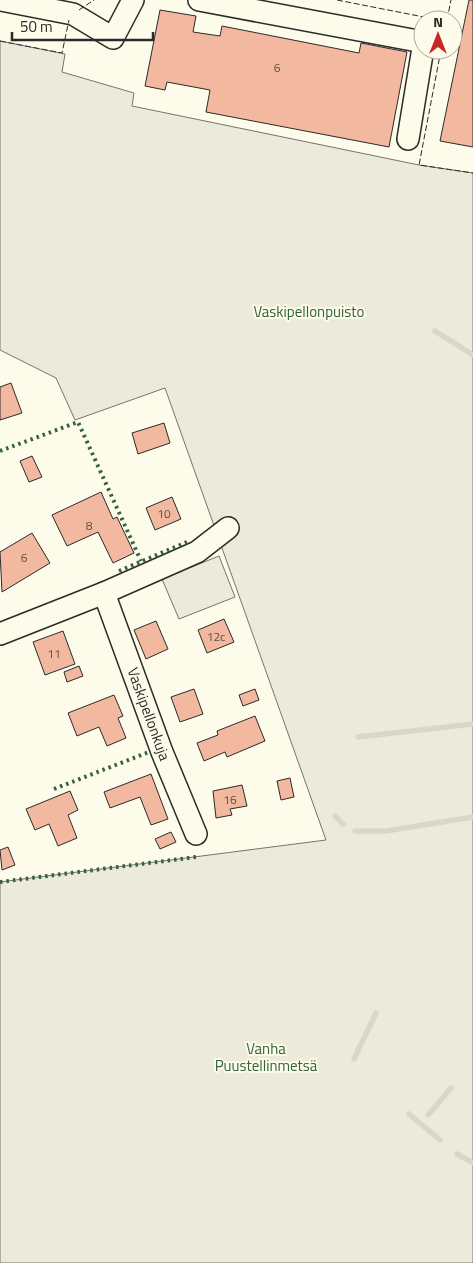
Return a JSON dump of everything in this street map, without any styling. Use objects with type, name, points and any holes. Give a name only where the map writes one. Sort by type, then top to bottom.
[{"type":"street","points":[[1,0],[30,3],[73,14],[113,38],[133,0]]},
{"type":"street","points":[[199,0],[413,40]]},
{"type":"street","points":[[408,139],[421,60]]},
{"type":"street","points":[[0,634],[104,593],[197,552],[228,528]]},
{"type":"street","name":"Vaskipellonkuja","points":[[104,593],[162,752],[196,834]]},
{"type":"green space","points":[[0,41],[65,54],[62,72],[134,93],[132,106],[419,165],[473,173],[473,1263],[0,1263],[0,882],[326,840],[165,388],[75,420],[56,378],[0,350]]},
{"type":"green space","points":[[219,556],[235,597],[179,619],[162,579]]},
{"type":"building","points":[[469,0],[473,0],[473,147],[440,141],[457,60],[463,60],[463,29]]},
{"type":"building","points":[[160,10],[196,16],[193,32],[220,36],[222,26],[359,53],[361,43],[407,52],[389,147],[206,112],[210,90],[167,82],[165,90],[145,86]]},
{"type":"building","points":[[11,383],[22,413],[0,420],[0,387]]},
{"type":"building","points":[[164,423],[170,443],[138,454],[132,433]]},
{"type":"building","points":[[32,456],[42,477],[29,482],[20,461]]},
{"type":"building","points":[[101,492],[113,519],[117,517],[134,553],[113,563],[98,532],[67,546],[52,515]]},
{"type":"building","points":[[172,497],[181,519],[155,530],[146,508]]},
{"type":"building","points":[[32,533],[50,563],[2,592],[0,552]]},
{"type":"building","points":[[224,619],[234,642],[207,653],[198,630]]},
{"type":"building","points":[[156,621],[168,649],[146,659],[134,630]]},
{"type":"building","points":[[63,631],[75,664],[45,675],[33,642]]},
{"type":"building","points":[[79,666],[83,676],[67,682],[64,672]]},
{"type":"building","points":[[194,689],[203,714],[180,722],[171,697]]},
{"type":"building","points":[[255,689],[259,700],[243,706],[239,695]]},
{"type":"building","points":[[114,695],[123,716],[118,718],[126,738],[107,746],[99,727],[77,736],[68,713]]},
{"type":"building","points":[[255,716],[265,741],[227,757],[225,752],[204,761],[197,743],[218,735],[217,731]]},
{"type":"building","points":[[151,774],[168,819],[151,825],[140,797],[110,808],[104,792]]},
{"type":"building","points":[[290,778],[294,797],[281,800],[277,781]]},
{"type":"building","points":[[242,785],[247,806],[230,809],[232,815],[216,818],[213,791]]},
{"type":"building","points":[[70,791],[78,810],[68,815],[77,838],[58,846],[49,824],[35,830],[26,809]]},
{"type":"building","points":[[171,832],[176,842],[160,849],[155,839]]},
{"type":"building","points":[[8,847],[15,865],[2,870],[0,850]]},
{"type":"waterway","points":[[435,331],[473,355]]},
{"type":"waterway","points":[[358,737],[473,724]]},
{"type":"waterway","points":[[335,816],[343,824]]},
{"type":"waterway","points":[[355,831],[386,831],[473,817]]},
{"type":"waterway","points":[[354,1059],[376,1013]]},
{"type":"waterway","points":[[428,1115],[451,1088]]},
{"type":"waterway","points":[[409,1114],[440,1140]]},
{"type":"waterway","points":[[457,1154],[473,1163]]},
{"type":"hedge","points":[[0,451],[78,422],[141,561]]},
{"type":"hedge","points":[[119,571],[187,542]]},
{"type":"hedge","points":[[54,789],[149,752]]},
{"type":"hedge","points":[[0,882],[196,857]]},
{"type":"fence","points":[[79,10],[94,0]]},
{"type":"fence","points":[[337,0],[413,15]]},
{"type":"fence","points":[[449,10],[451,0]]},
{"type":"fence","points":[[0,41],[62,53],[69,20]]},
{"type":"fence","points":[[439,60],[419,165],[473,173]]},
{"type":"park label","name":"Vaskipellonpuisto","points":[[309,311]]},
{"type":"park label","name":"Vanha Puustellinmetsä","points":[[266,1056]]}]
